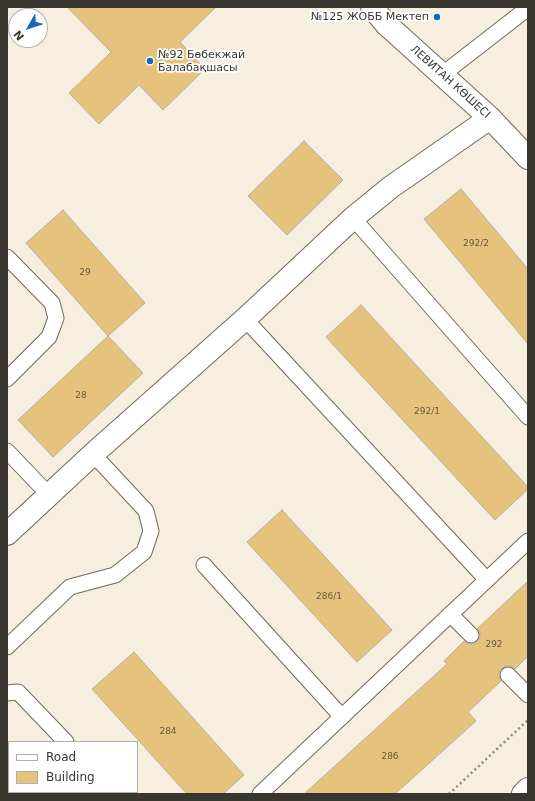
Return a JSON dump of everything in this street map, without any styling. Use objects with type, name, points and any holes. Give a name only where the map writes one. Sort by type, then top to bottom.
[{"type":"street","name":"ЛЕВИТАН КӨШЕСІ","points":[[372,7],[386,24],[490,118],[528,158]]},
{"type":"street","points":[[7,534],[93,454],[245,319],[353,218],[391,187],[490,118]]},
{"type":"street","points":[[523,794],[528,789]]},
{"type":"lane","points":[[443,74],[528,8]]},
{"type":"lane","points":[[353,218],[528,417]]},
{"type":"lane","points":[[7,256],[52,303],[56,318],[48,337],[7,379]]},
{"type":"lane","points":[[245,319],[487,580]]},
{"type":"lane","points":[[7,451],[48,496]]},
{"type":"lane","points":[[7,646],[70,587],[115,575],[144,552],[151,531],[146,511],[93,454]]},
{"type":"lane","points":[[260,794],[528,541]]},
{"type":"lane","points":[[204,565],[342,717]]},
{"type":"lane","points":[[450,614],[471,635]]},
{"type":"lane","points":[[508,675],[528,695]]},
{"type":"lane","points":[[7,693],[18,692],[65,741]]},
{"type":"path","points":[[449,794],[528,720]]},
{"type":"building","name":"№92 Бөбекжай Балабақшасы","points":[[67,7],[216,7],[180,42],[205,69],[163,110],[139,85],[99,124],[69,93],[111,52]]},
{"type":"building","points":[[304,141],[343,180],[287,235],[248,196]]},
{"type":"building","points":[[461,189],[528,269],[528,344],[424,219]]},
{"type":"building","points":[[63,210],[145,303],[108,336],[26,243]]},
{"type":"building","points":[[361,305],[528,487],[528,489],[495,520],[326,337]]},
{"type":"building","points":[[108,336],[143,373],[53,457],[18,420]]},
{"type":"building","points":[[282,510],[392,630],[357,662],[247,542]]},
{"type":"building","points":[[528,581],[528,656],[515,669],[511,666],[506,666],[501,669],[499,672],[499,677],[501,681],[468,712],[476,721],[395,794],[304,794],[447,664],[444,661],[464,641],[469,644],[474,644],[477,642],[480,637],[480,632],[477,629]]},
{"type":"building","points":[[134,652],[244,775],[223,794],[187,794],[92,689]]},
{"type":"place","name":"№125 ЖОББ Мектеп","points":[[437,17]]},
{"type":"place","name":"№92 Бөбекжай Балабақшасы","points":[[150,61]]}]
